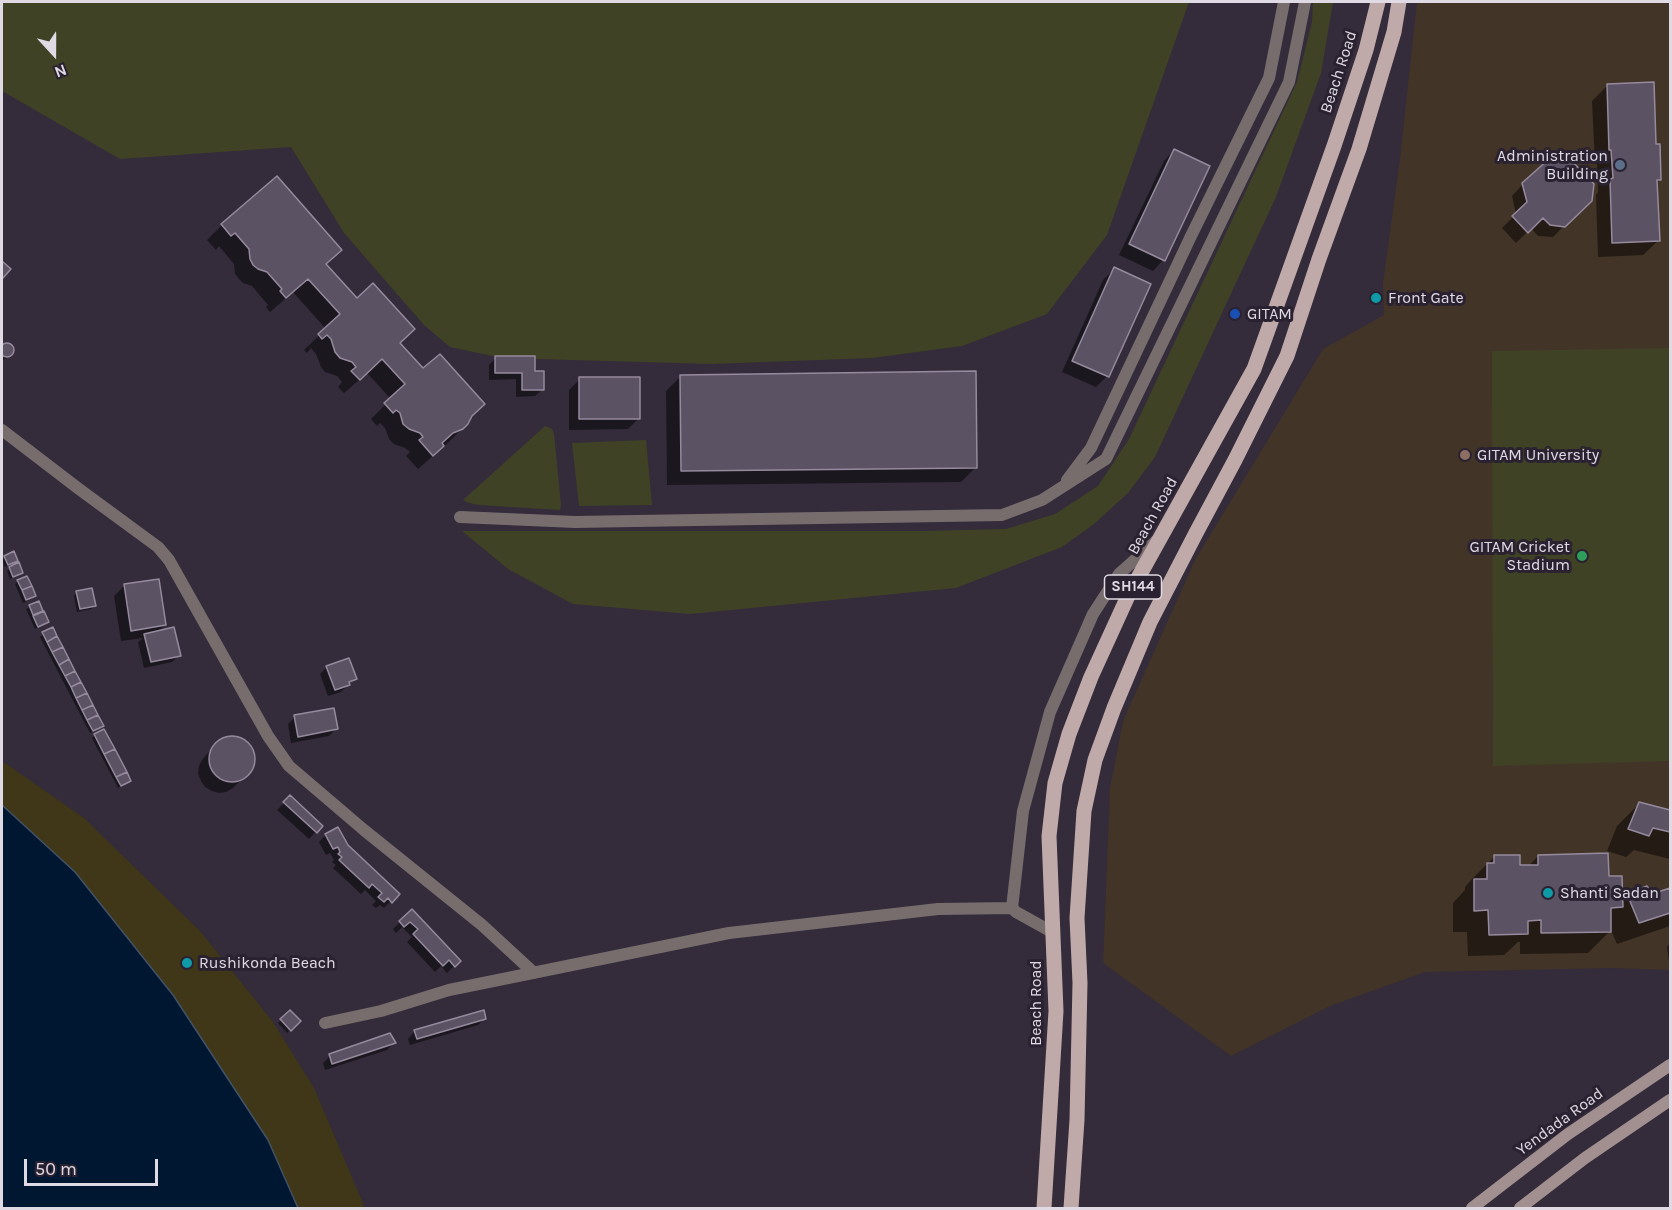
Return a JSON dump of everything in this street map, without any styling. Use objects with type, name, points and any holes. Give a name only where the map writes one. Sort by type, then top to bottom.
[{"type":"main road","name":"Beach Road","points":[[1044,1209],[1056,1011],[1049,836],[1055,783],[1069,734],[1091,677],[1128,596],[1254,369],[1334,146],[1366,50],[1378,2]]},
{"type":"main road","name":"SH144","points":[[1071,1209],[1077,1109],[1080,983],[1077,918],[1084,811],[1095,760],[1150,622],[1287,356],[1359,149],[1394,32],[1399,2]]},
{"type":"main road","name":"Yendada Road","points":[[1472,1209],[1568,1134],[1671,1065]]},
{"type":"main road","points":[[1520,1209],[1585,1158],[1671,1100]]},
{"type":"street","points":[[1062,486],[1091,448],[1269,78],[1284,2]]},
{"type":"street","points":[[460,517],[574,522],[1002,515],[1042,500],[1106,459],[1289,82],[1305,2]]},
{"type":"street","points":[[2,430],[158,547],[169,560],[268,736],[289,766],[482,925],[534,973]]},
{"type":"street","points":[[1012,908],[1023,811],[1050,712],[1093,614],[1119,574],[1161,536]]},
{"type":"street","points":[[325,1023],[381,1011],[449,990],[729,933],[938,909],[1012,908],[1052,932]]},
{"type":"shaded area","name":"GITAM University","points":[[1417,2],[1670,2],[1670,970],[1612,968],[1425,972],[1330,1006],[1231,1056],[1103,963],[1110,788],[1123,721],[1195,560],[1323,349],[1384,315],[1383,283],[1400,158]]},
{"type":"green space","points":[[2,2],[1189,2],[1107,235],[1047,314],[962,346],[872,358],[711,364],[502,358],[450,347],[424,325],[344,233],[291,147],[120,159],[2,91]]},
{"type":"green space","points":[[1313,2],[1333,2],[1321,73],[1276,197],[1155,457],[1128,493],[1094,524],[1062,547],[956,588],[690,614],[573,604],[508,569],[462,531],[1006,529],[1055,514],[1098,486],[1129,439],[1297,82],[1312,22]]},
{"type":"green space","name":"GITAM Cricket Stadium","points":[[1670,348],[1670,761],[1493,766],[1492,351]]},
{"type":"green space","points":[[545,426],[552,429],[554,434],[560,510],[479,505],[463,500]]},
{"type":"green space","points":[[646,440],[652,505],[579,506],[572,443]]},
{"type":"sand","name":"Rushikonda Beach","points":[[2,761],[84,818],[200,931],[273,1022],[314,1088],[365,1208],[298,1208],[268,1140],[173,995],[75,872],[2,805]]},
{"type":"water","points":[[2,805],[75,872],[173,995],[268,1140],[298,1208],[2,1208]]},
{"type":"building","points":[[1654,82],[1656,144],[1660,144],[1661,180],[1657,180],[1660,241],[1612,243],[1610,179],[1613,178],[1611,150],[1609,150],[1607,84]]},
{"type":"building","points":[[1174,149],[1210,166],[1165,261],[1129,244]]},
{"type":"building","points":[[1568,157],[1594,184],[1592,201],[1565,227],[1550,225],[1543,218],[1528,233],[1512,216],[1527,202],[1522,183],[1550,158]]},
{"type":"building","points":[[277,176],[342,250],[326,264],[357,298],[373,283],[415,329],[400,343],[423,368],[440,354],[485,404],[472,416],[463,429],[453,433],[442,443],[444,446],[433,456],[419,440],[423,437],[420,433],[403,424],[400,413],[396,410],[393,413],[384,403],[405,384],[382,359],[360,380],[351,371],[356,367],[352,362],[340,358],[335,352],[331,339],[327,335],[322,339],[318,334],[340,314],[308,279],[286,298],[280,291],[282,289],[267,272],[253,265],[249,249],[235,233],[231,236],[221,224]]},
{"type":"building","points":[[2,261],[11,269],[3,278],[2,277]]},
{"type":"building","points":[[1114,267],[1151,284],[1109,377],[1072,361]]},
{"type":"building","points":[[4,343],[10,343],[14,350],[10,357],[4,357],[0,353],[0,347]]},
{"type":"building","points":[[495,356],[535,356],[535,371],[544,371],[544,390],[522,390],[522,373],[495,373]]},
{"type":"building","points":[[976,371],[977,468],[681,471],[680,375]]},
{"type":"building","points":[[579,377],[640,377],[640,419],[579,419]]},
{"type":"building","points":[[14,551],[18,561],[8,565],[4,556]]},
{"type":"building","points":[[19,562],[23,573],[13,577],[9,567]]},
{"type":"building","points":[[27,576],[32,586],[22,590],[17,580]]},
{"type":"building","points":[[159,579],[166,625],[131,631],[124,584]]},
{"type":"building","points":[[32,586],[36,596],[26,600],[22,590]]},
{"type":"building","points":[[92,588],[96,606],[80,609],[76,591]]},
{"type":"building","points":[[39,601],[43,611],[33,615],[29,605]]},
{"type":"building","points":[[44,611],[49,622],[38,627],[33,616]]},
{"type":"building","points":[[53,627],[57,636],[47,642],[42,632]]},
{"type":"building","points":[[174,627],[181,656],[151,662],[144,634]]},
{"type":"building","points":[[57,636],[63,647],[52,652],[47,642]]},
{"type":"building","points":[[63,647],[69,659],[59,665],[52,652]]},
{"type":"building","points":[[349,658],[357,679],[349,682],[350,685],[335,690],[326,666]]},
{"type":"building","points":[[69,659],[75,671],[65,676],[59,665]]},
{"type":"building","points":[[75,671],[81,682],[71,687],[65,676]]},
{"type":"building","points":[[81,682],[87,693],[76,698],[71,687]]},
{"type":"building","points":[[87,693],[93,705],[82,710],[76,698]]},
{"type":"building","points":[[93,705],[98,715],[87,720],[82,710]]},
{"type":"building","points":[[334,708],[338,729],[298,737],[294,715]]},
{"type":"building","points":[[98,715],[104,726],[93,731],[87,720]]},
{"type":"building","points":[[104,729],[115,749],[104,754],[94,734]]},
{"type":"building","points":[[232,736],[248,743],[255,759],[248,775],[232,782],[216,775],[209,759],[216,743]]},
{"type":"building","points":[[115,749],[127,772],[116,777],[104,754]]},
{"type":"building","points":[[127,772],[131,781],[121,786],[116,777]]},
{"type":"building","points":[[290,795],[323,826],[317,833],[283,802]]},
{"type":"building","points":[[1639,802],[1670,810],[1670,832],[1653,828],[1649,836],[1628,829]]},
{"type":"building","points":[[338,827],[348,845],[400,894],[392,903],[388,898],[384,902],[378,897],[382,893],[372,884],[369,888],[339,860],[342,857],[338,854],[340,852],[338,847],[333,849],[325,834]]},
{"type":"building","name":"Shanti Sadan","points":[[1608,853],[1609,876],[1622,876],[1623,907],[1611,908],[1611,932],[1541,933],[1541,920],[1528,921],[1528,934],[1489,935],[1488,910],[1474,911],[1474,879],[1487,879],[1487,863],[1494,863],[1494,855],[1520,855],[1520,865],[1538,865],[1538,855]]},
{"type":"building","points":[[1647,886],[1652,894],[1670,888],[1670,913],[1639,923],[1627,894]]},
{"type":"building","points":[[412,909],[461,961],[455,967],[449,960],[443,966],[413,934],[418,929],[410,922],[404,927],[399,921]]},
{"type":"building","points":[[290,1010],[301,1021],[291,1031],[280,1019]]},
{"type":"building","points":[[484,1010],[486,1019],[417,1039],[414,1030]]},
{"type":"building","points":[[390,1033],[396,1043],[332,1064],[329,1054]]},
{"type":"place","name":"Administration Building","points":[[1620,165]]},
{"type":"place","name":"Front Gate","points":[[1376,298]]},
{"type":"place","name":"GITAM","points":[[1235,314]]},
{"type":"place","name":"GITAM University","points":[[1465,455]]},
{"type":"place","name":"GITAM Cricket Stadium","points":[[1582,556]]},
{"type":"place","name":"Shanti Sadan","points":[[1548,893]]},
{"type":"place","name":"Rushikonda Beach","points":[[187,963]]}]
